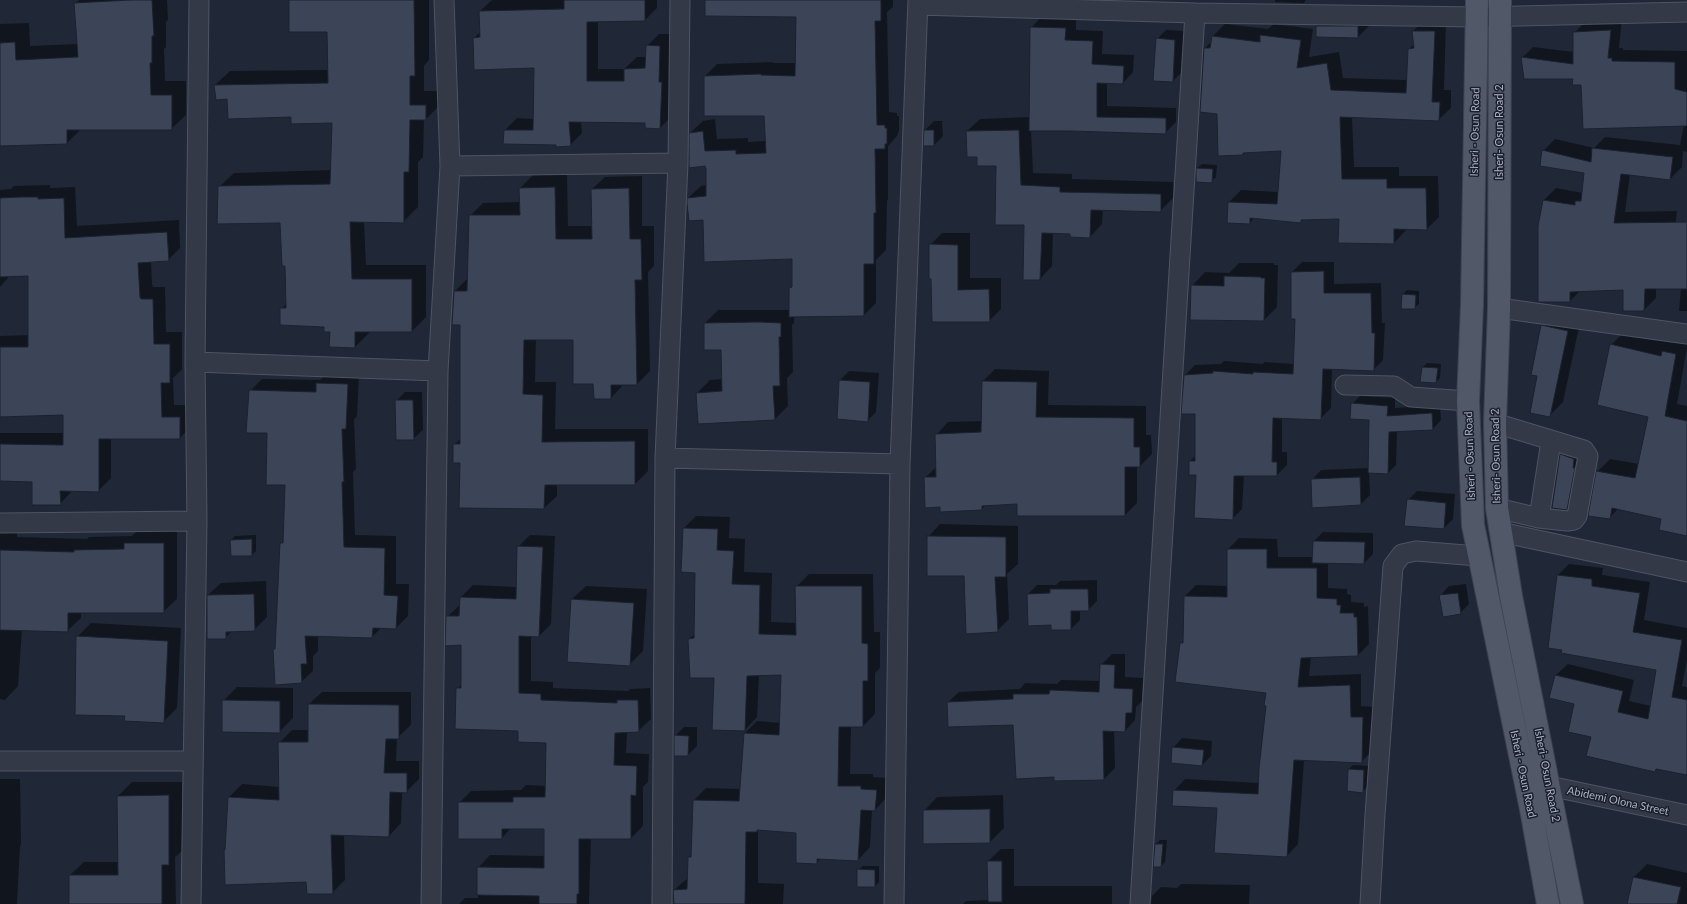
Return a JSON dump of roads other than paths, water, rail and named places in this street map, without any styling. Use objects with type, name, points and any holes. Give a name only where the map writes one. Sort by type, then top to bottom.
[{"type":"main road","name":"Isheri - Osun Road","points":[[1477,9],[1472,290],[1468,401],[1472,525],[1531,809],[1548,904]]},
{"type":"main road","name":"Isheri- Osun Road 2","points":[[1500,9],[1499,308],[1494,423],[1497,508],[1510,596],[1572,904]]},
{"type":"street","points":[[191,904],[197,521],[195,362],[199,0]]},
{"type":"street","points":[[430,904],[438,371],[450,166],[444,0]]},
{"type":"street","points":[[662,904],[665,458],[678,163],[680,0]]},
{"type":"street","points":[[894,904],[900,464],[918,3],[1195,13],[1477,9],[1687,12]]},
{"type":"street","points":[[1140,904],[1195,13]]},
{"type":"street","points":[[450,166],[678,163]]},
{"type":"street","points":[[1499,308],[1687,334]]},
{"type":"street","points":[[195,362],[438,371]]},
{"type":"street","points":[[1345,385],[1394,386],[1411,397],[1468,401]]},
{"type":"street","points":[[1494,423],[1584,450],[1588,456],[1577,516],[1574,520],[1567,521],[1539,518],[1497,508]]},
{"type":"street","points":[[1539,518],[1551,441]]},
{"type":"street","points":[[665,458],[900,464]]},
{"type":"street","points":[[0,523],[197,521]]},
{"type":"street","points":[[1500,532],[1687,572]]},
{"type":"street","points":[[1370,904],[1393,566],[1402,554],[1416,551],[1478,556]]},
{"type":"street","points":[[0,762],[193,761]]},
{"type":"street","name":"Abidemi Olona Street","points":[[1549,786],[1687,815]]}]
